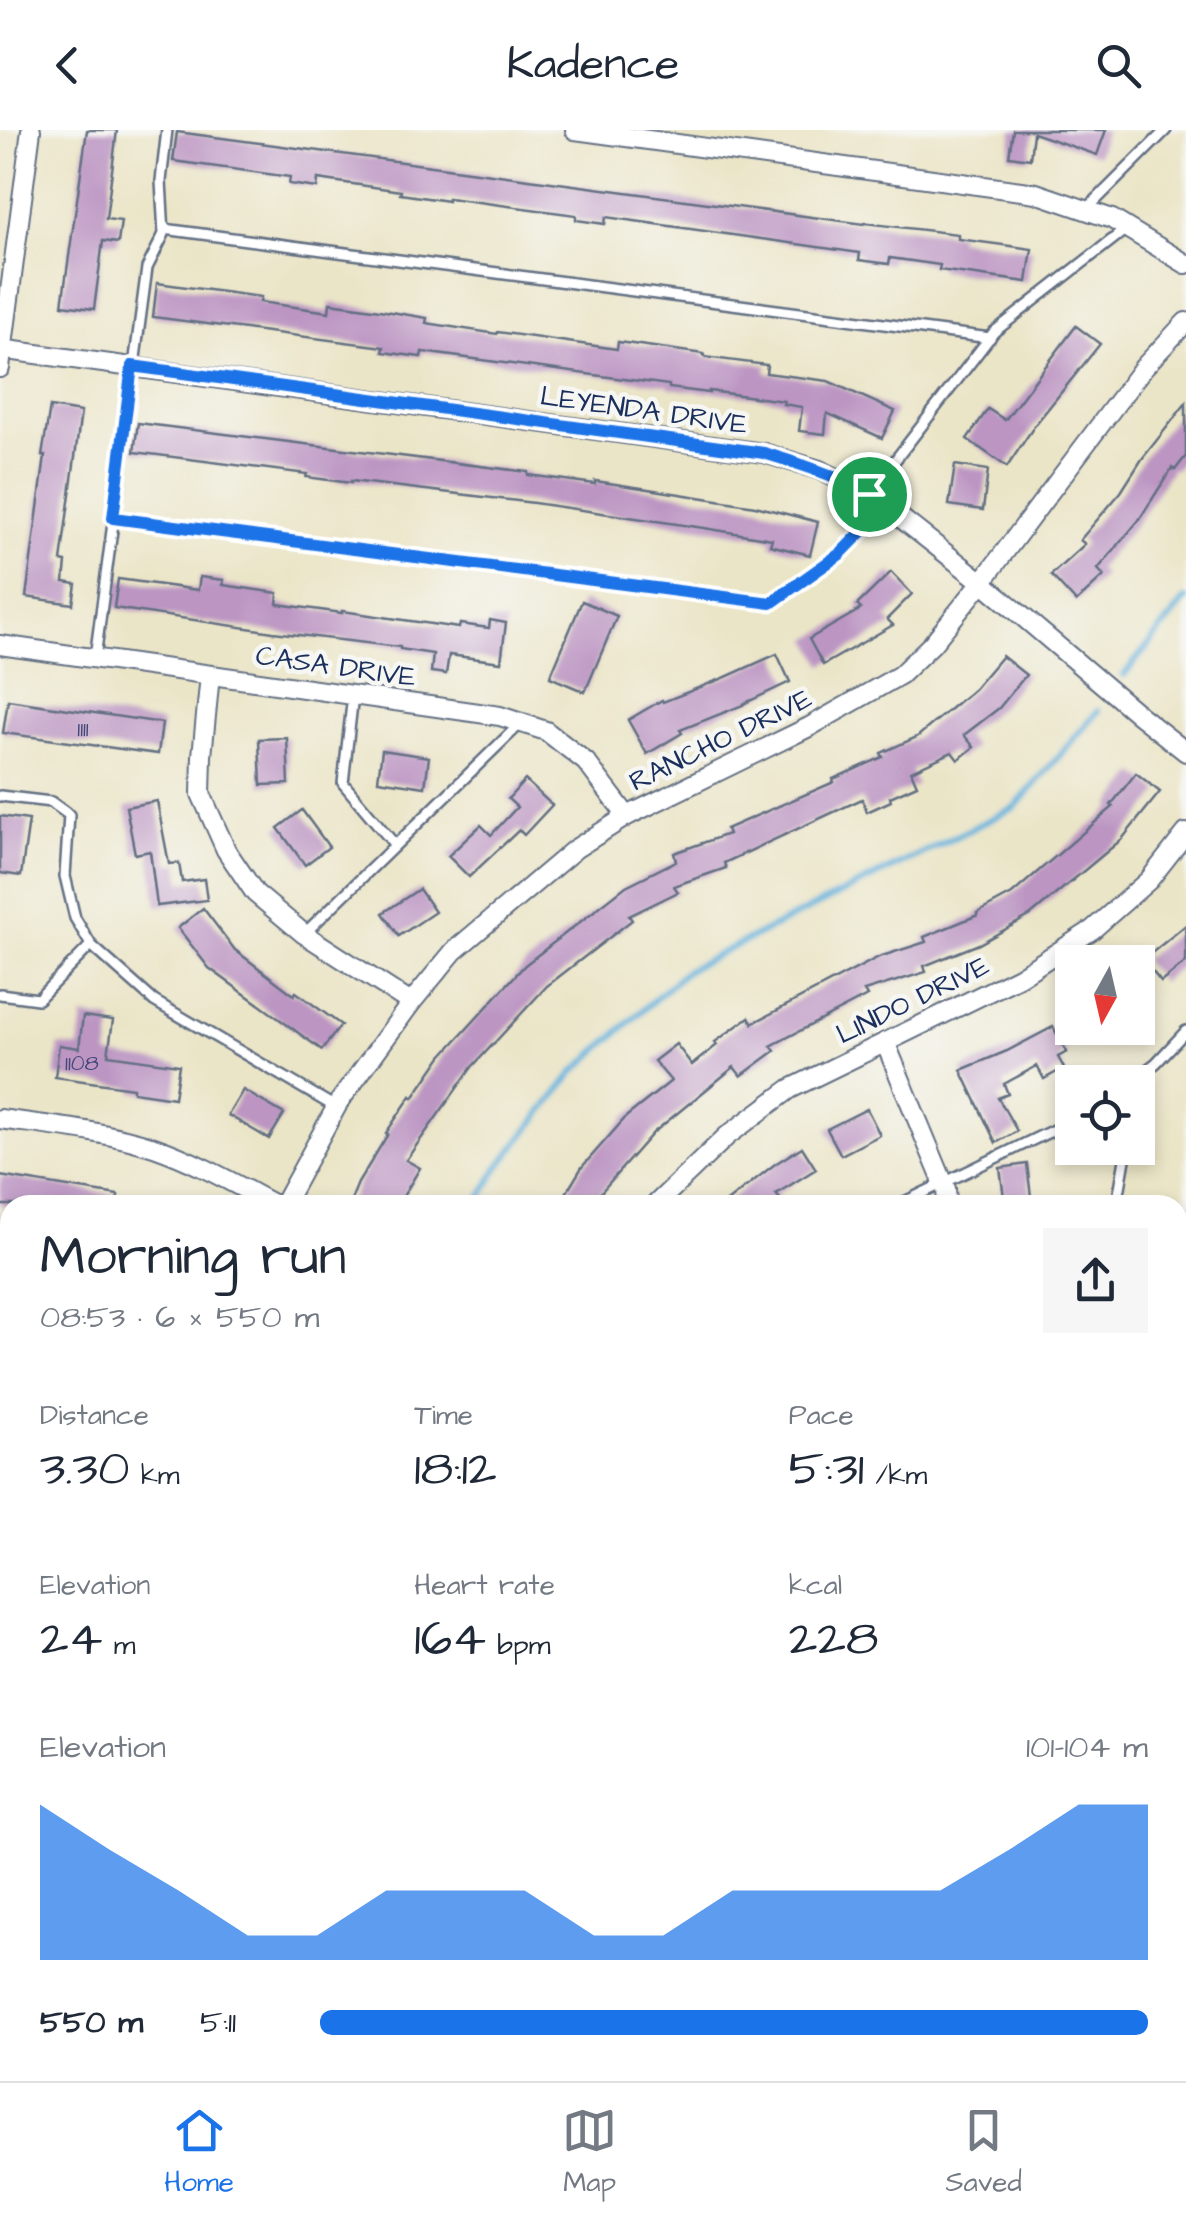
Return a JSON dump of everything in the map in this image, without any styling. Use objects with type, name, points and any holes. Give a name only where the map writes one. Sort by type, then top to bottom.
[{"type":"street","points":[[1,356],[32,130]]},
{"type":"street","points":[[574,130],[1036,194],[1112,218],[1186,264]]},
{"type":"street","name":"RANCHO DRIVE","points":[[289,1195],[337,1108],[411,1003],[454,950],[575,849],[627,816],[809,727],[900,675],[932,644],[1143,368],[1186,322]]},
{"type":"street","name":"LEYENDA DRIVE","points":[[1,356],[132,366],[764,453],[820,470],[869,494],[886,507],[1186,752]]},
{"type":"street","name":"CASA DRIVE","points":[[0,645],[500,716],[546,731],[586,762],[627,816]]},
{"type":"street","points":[[210,675],[201,794],[226,850],[255,892],[304,934],[411,1003]]},
{"type":"street","name":"LINDO DRIVE","points":[[665,1195],[727,1136],[790,1089],[1019,977],[1092,930],[1148,880],[1186,834]]},
{"type":"street","points":[[886,1042],[946,1195]]},
{"type":"street","points":[[0,1119],[99,1133],[154,1147],[208,1169],[256,1195]]},
{"type":"lane","points":[[96,658],[147,268],[164,234],[161,182],[166,130]]},
{"type":"lane","points":[[1086,210],[1166,130]]},
{"type":"lane","points":[[869,494],[990,338],[1128,228]]},
{"type":"lane","points":[[164,229],[990,338]]},
{"type":"lane","points":[[113,518],[771,603],[840,554],[886,507]]},
{"type":"lane","points":[[353,695],[344,783],[395,845]]},
{"type":"lane","points":[[304,934],[522,722]]},
{"type":"lane","points":[[0,796],[51,802],[70,815],[65,876],[75,918],[92,945],[154,1001],[337,1108]]},
{"type":"lane","points":[[0,994],[38,999],[92,945]]},
{"type":"lane","points":[[1152,1065],[1186,1032]]},
{"type":"lane","points":[[918,1195],[1055,1129]]},
{"type":"lane","points":[[1119,1195],[1123,1165]]},
{"type":"building","points":[[87,130],[117,130],[106,219],[121,221],[118,243],[103,241],[94,309],[62,305]]},
{"type":"building","points":[[1013,130],[1106,130],[1097,155],[1033,133],[1030,159],[1009,156]]},
{"type":"building","points":[[177,132],[958,234],[958,239],[1032,249],[1027,282],[939,270],[940,265],[890,258],[889,264],[859,260],[860,253],[606,217],[605,224],[576,220],[576,215],[448,201],[318,179],[317,188],[289,184],[290,177],[173,161]]},
{"type":"building","points":[[157,283],[261,297],[260,302],[329,312],[330,303],[373,309],[427,318],[426,323],[497,334],[617,349],[618,342],[704,354],[767,365],[766,373],[828,381],[895,411],[882,438],[827,413],[825,434],[799,431],[802,407],[783,404],[784,401],[422,352],[421,357],[383,352],[384,347],[153,317]]},
{"type":"building","points":[[1076,326],[1100,344],[1007,467],[967,439],[988,409],[1005,420]]},
{"type":"building","points":[[1186,403],[1186,456],[1175,470],[1172,468],[1139,520],[1098,569],[1104,576],[1076,602],[1051,575],[1085,544],[1080,540],[1121,492]]},
{"type":"building","points":[[50,407],[81,412],[61,561],[66,562],[64,582],[76,584],[73,604],[26,597]]},
{"type":"building","points":[[138,423],[595,481],[755,506],[818,522],[810,555],[770,545],[772,539],[704,528],[134,452]]},
{"type":"building","points":[[955,465],[988,470],[983,510],[949,505]]},
{"type":"building","points":[[891,572],[912,594],[887,619],[893,625],[823,665],[809,639],[861,609],[857,605]]},
{"type":"building","points":[[200,577],[224,580],[223,585],[278,593],[277,604],[459,628],[460,624],[489,628],[490,620],[506,623],[501,662],[449,655],[446,674],[431,672],[433,654],[400,647],[114,608],[118,579],[198,590]]},
{"type":"building","points":[[582,601],[617,616],[585,692],[550,677]]},
{"type":"building","points":[[777,654],[790,682],[680,730],[682,733],[647,754],[628,720],[662,700]]},
{"type":"building","points":[[1002,656],[1026,675],[999,708],[964,735],[974,747],[958,760],[952,752],[911,771],[917,785],[890,797],[891,801],[867,812],[862,799],[724,863],[726,868],[674,886],[678,892],[629,916],[632,920],[547,986],[472,1067],[406,1160],[420,1168],[404,1195],[353,1195],[411,1096],[525,965],[626,886],[676,861],[674,853],[728,834],[726,829],[883,757],[881,753],[917,737],[974,689]]},
{"type":"building","points":[[8,700],[162,723],[158,754],[3,733]]},
{"type":"building","points":[[287,738],[289,784],[261,785],[259,739]]},
{"type":"building","points":[[382,750],[429,757],[425,787],[378,780]]},
{"type":"building","points":[[1136,773],[1160,792],[1122,839],[1031,915],[979,944],[924,966],[926,972],[864,991],[867,996],[771,1046],[775,1051],[741,1076],[734,1067],[653,1133],[600,1195],[565,1195],[582,1167],[627,1116],[671,1081],[654,1061],[676,1044],[692,1065],[749,1017],[753,1023],[879,957],[926,942],[924,937],[978,915],[1012,894],[1111,805]]},
{"type":"building","points":[[525,780],[552,805],[524,835],[519,830],[469,877],[448,856],[481,825],[491,835],[517,807],[508,799]]},
{"type":"building","points":[[157,801],[169,864],[179,863],[182,882],[204,879],[207,900],[157,906],[150,851],[135,854],[126,807]]},
{"type":"building","points":[[302,810],[329,847],[305,865],[278,828]]},
{"type":"building","points":[[0,816],[29,820],[21,876],[0,873]]},
{"type":"building","points":[[419,889],[435,912],[399,936],[383,913]]},
{"type":"building","points":[[203,908],[235,950],[341,1025],[322,1050],[209,968],[178,928]]},
{"type":"building","points":[[1186,925],[1186,962],[1161,982],[1155,975],[1155,950]]},
{"type":"building","points":[[83,1016],[113,1020],[108,1055],[179,1065],[174,1098],[55,1077],[59,1045],[79,1048]]},
{"type":"building","points":[[1053,1027],[1055,1045],[1063,1045],[1067,1052],[1058,1057],[1062,1065],[1055,1065],[1055,1073],[1044,1079],[1037,1066],[1004,1084],[1008,1094],[998,1098],[1017,1131],[996,1143],[961,1070]]},
{"type":"building","points":[[243,1090],[284,1114],[269,1139],[228,1115]]},
{"type":"building","points":[[867,1109],[880,1135],[841,1155],[827,1129]]},
{"type":"building","points":[[802,1147],[816,1169],[777,1195],[736,1195]]},
{"type":"building","points":[[1027,1164],[1031,1195],[1004,1195],[1000,1168]]},
{"type":"building","points":[[0,1176],[118,1195],[0,1195]]},
{"type":"waterway","points":[[1124,675],[1186,599]]},
{"type":"waterway","points":[[483,1195],[498,1168],[574,1072],[687,970],[1015,807],[1098,711]]},
{"type":"route","points":[[132,366],[764,453],[820,470],[869,494],[886,507],[840,554],[771,603],[113,518],[132,366]]}]
